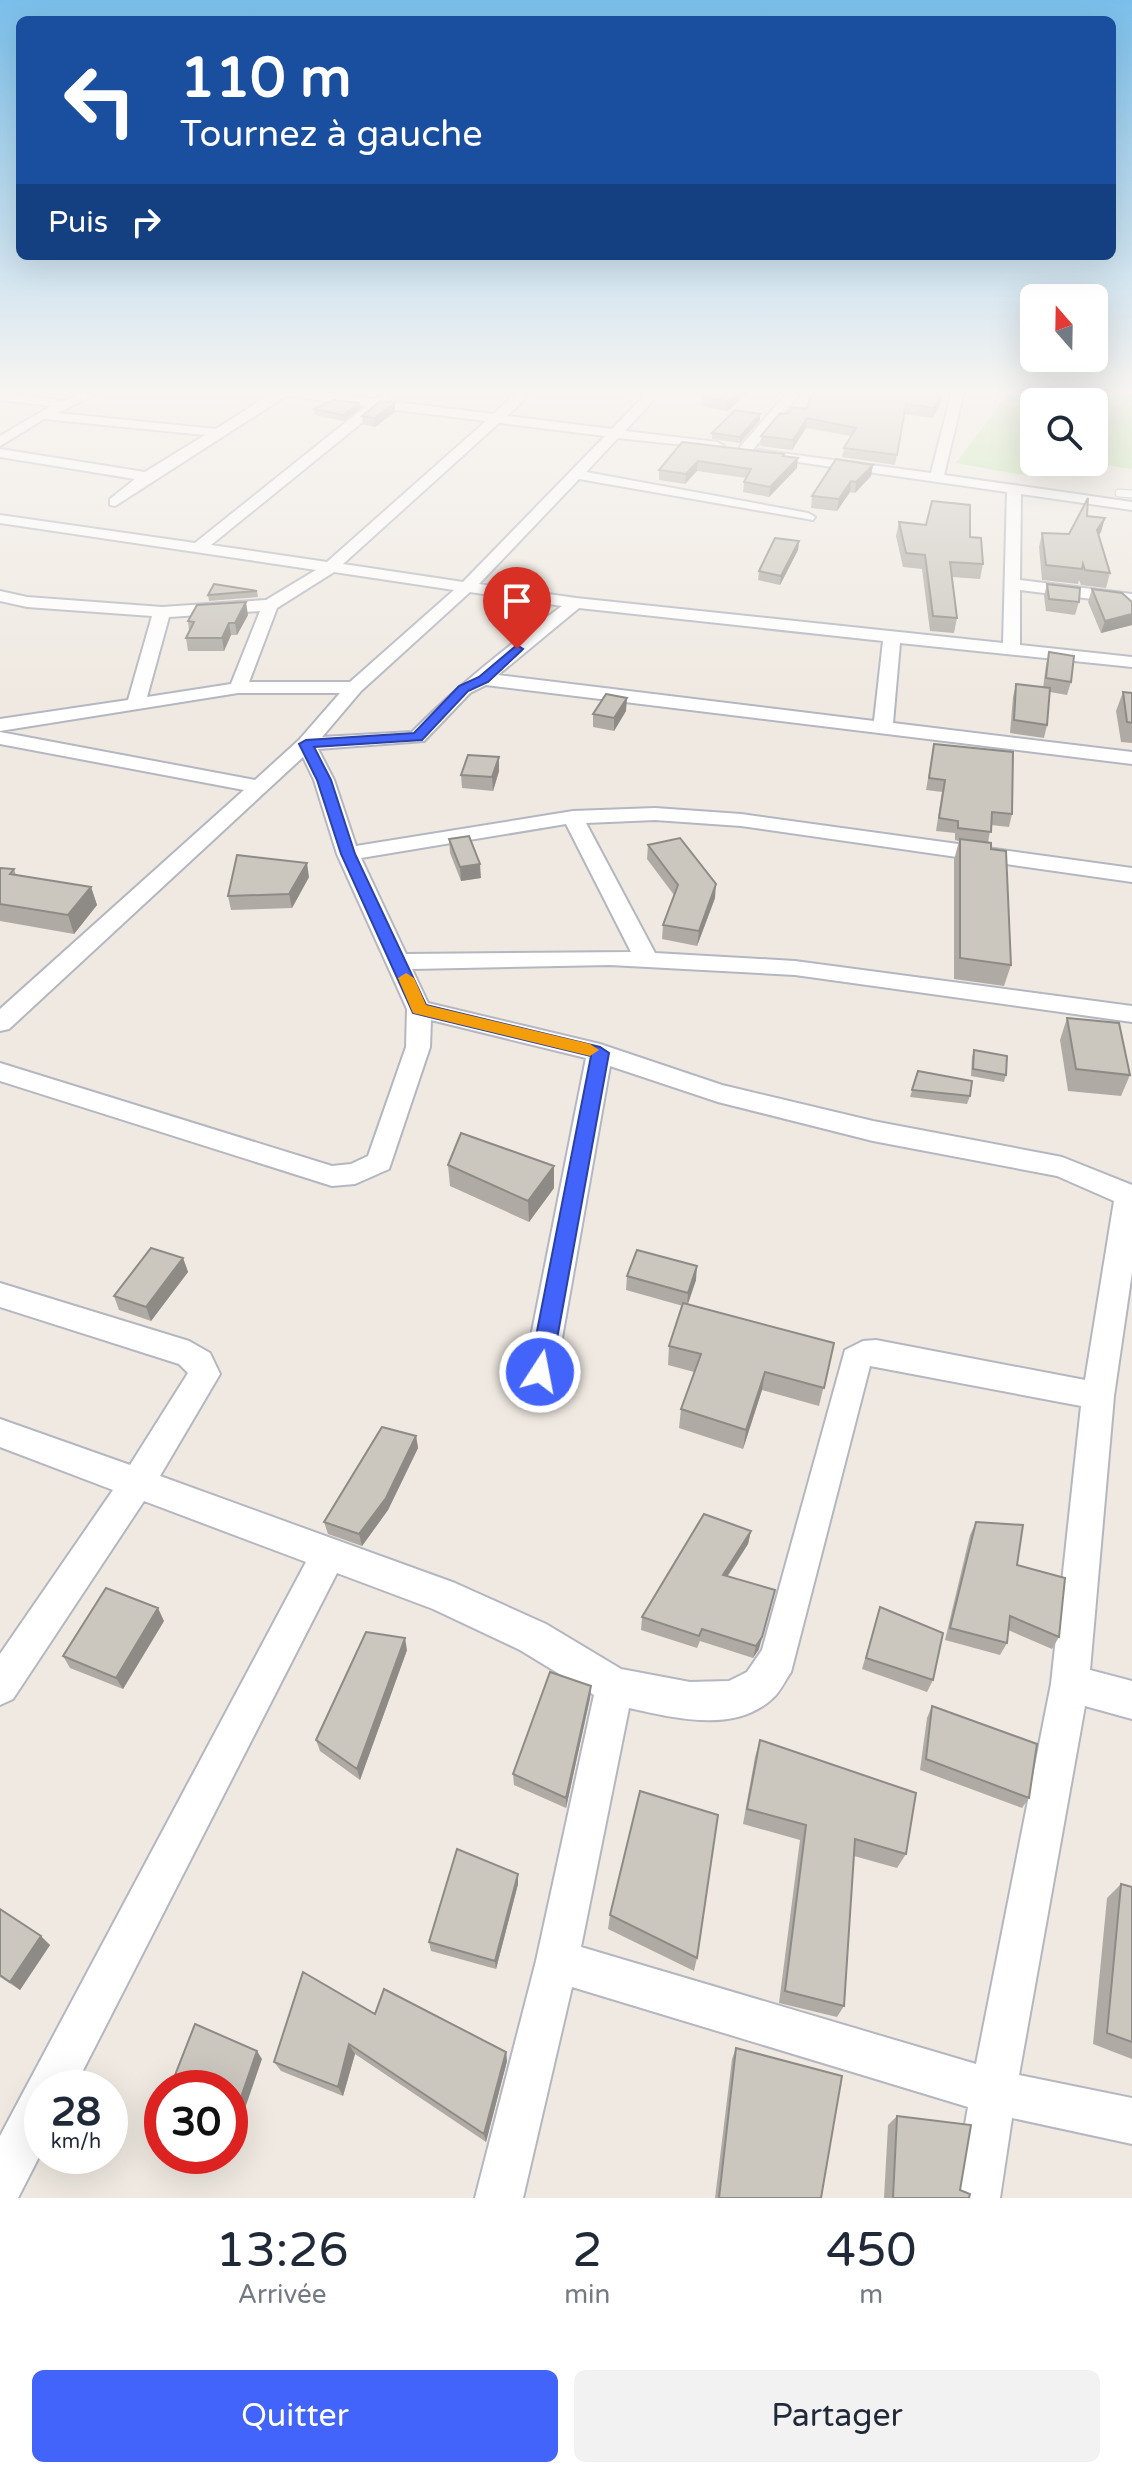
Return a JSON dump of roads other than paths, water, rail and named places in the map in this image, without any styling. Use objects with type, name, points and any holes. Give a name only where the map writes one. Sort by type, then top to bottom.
[{"type":"street","points":[[115,502],[126,494]]},
{"type":"street","points":[[198,548],[265,494]]},
{"type":"street","points":[[0,596],[27,602],[162,612],[270,605],[328,569],[411,494]]},
{"type":"street","points":[[0,1023],[306,744],[355,687],[467,587],[555,494]]},
{"type":"street","points":[[680,494],[808,517]]},
{"type":"street","points":[[1011,650],[1014,494]]},
{"type":"street","points":[[1040,494],[1132,506]]},
{"type":"street","points":[[0,519],[576,603],[1132,662]]},
{"type":"street","points":[[1012,584],[1132,599]]},
{"type":"street","points":[[306,744],[417,737],[464,689],[483,679],[576,603]]},
{"type":"street","points":[[238,688],[270,605]]},
{"type":"street","points":[[136,702],[162,612]]},
{"type":"street","points":[[883,726],[892,637]]},
{"type":"street","points":[[483,679],[1132,758]]},
{"type":"street","points":[[0,725],[238,688],[355,687]]},
{"type":"street","points":[[0,738],[259,787]]},
{"type":"street","points":[[0,1072],[332,1176],[355,1174],[379,1162],[418,1047],[419,1009],[348,854],[324,780],[306,744]]},
{"type":"street","points":[[348,854],[573,817],[655,814],[741,820],[1132,875]]},
{"type":"street","points":[[573,817],[646,959]]},
{"type":"street","points":[[399,962],[646,959],[795,968],[1132,1014]]},
{"type":"street","points":[[419,1009],[600,1053],[718,1093],[873,1131],[1062,1167],[1131,1197],[1098,1396],[1070,1684],[976,2198]]},
{"type":"street","points":[[540,1372],[600,1053]]},
{"type":"street","points":[[0,1295],[189,1354],[199,1362],[204,1374],[136,1485],[0,1686]]},
{"type":"street","points":[[0,1433],[328,1556],[442,1595],[533,1637],[615,1686],[693,1703],[741,1696],[759,1685],[778,1659],[856,1359],[863,1354],[876,1353],[1098,1396]]},
{"type":"street","points":[[59,2070],[328,1556]]},
{"type":"street","points":[[1070,1684],[1132,1700]]},
{"type":"street","points":[[499,2198],[557,1961],[615,1686]]},
{"type":"street","points":[[557,1961],[993,2092],[1132,2121]]},
{"type":"street","points":[[0,2184],[24,2138]]}]
